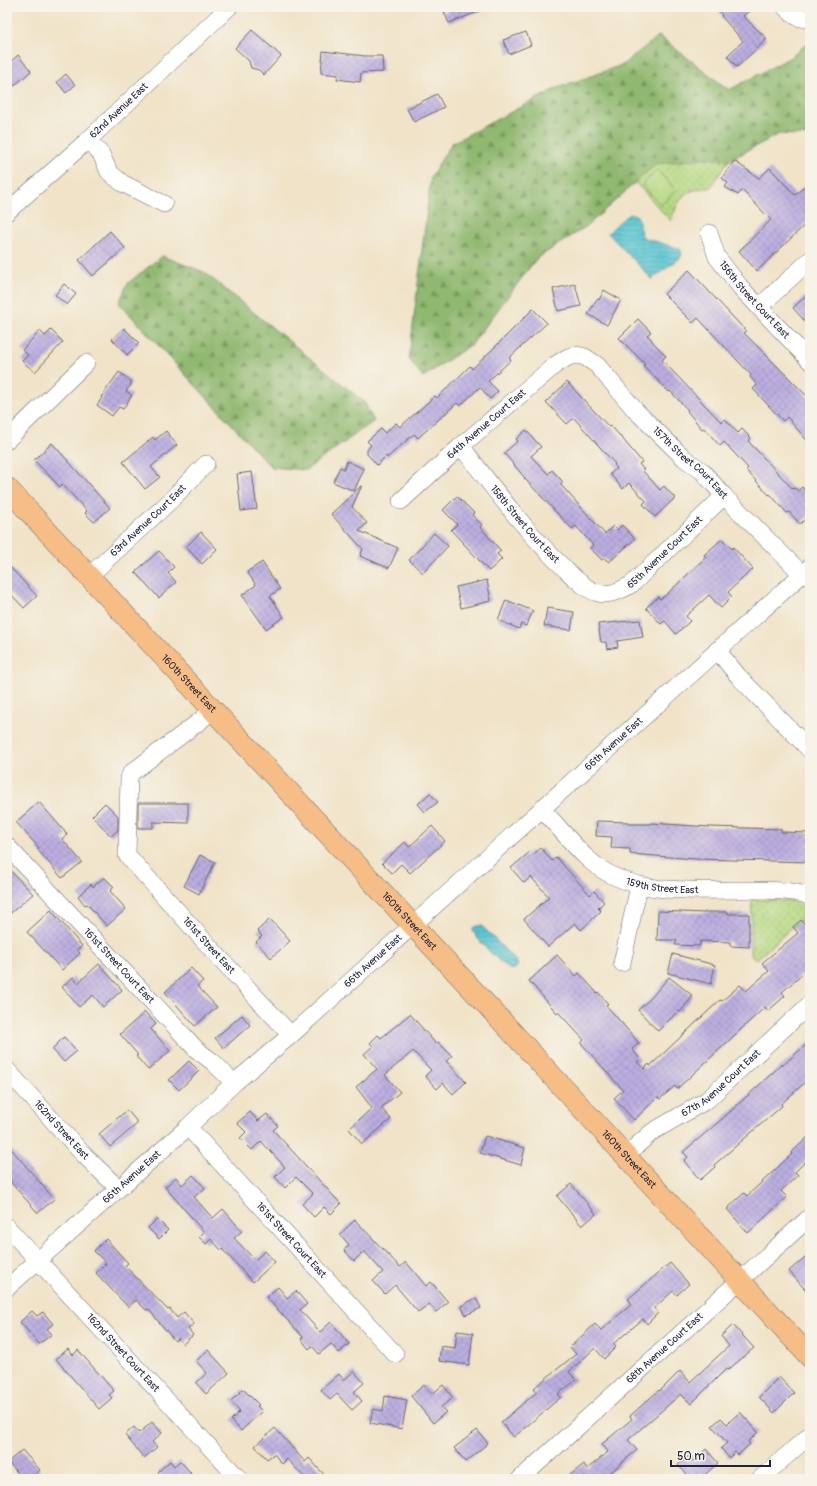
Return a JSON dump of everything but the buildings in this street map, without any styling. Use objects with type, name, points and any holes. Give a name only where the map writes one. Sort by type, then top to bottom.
[{"type":"main road","name":"160th Street East","points":[[7,488],[810,1356]]},
{"type":"street","name":"62nd Avenue East","points":[[7,212],[88,140],[228,7]]},
{"type":"street","points":[[785,7],[794,16],[809,18]]},
{"type":"street","points":[[88,140],[100,154],[109,172],[122,182],[164,204]]},
{"type":"street","name":"156th Street Court East","points":[[708,233],[717,257],[742,288],[810,361]]},
{"type":"street","points":[[760,306],[810,260]]},
{"type":"street","name":"64th Avenue Court East","points":[[401,501],[461,446],[555,365],[568,357],[577,355]]},
{"type":"street","name":"157th Street Court East","points":[[577,355],[585,357],[597,365],[636,411],[679,453],[702,471],[724,496],[806,571]]},
{"type":"street","points":[[7,440],[86,362]]},
{"type":"street","name":"158th Street Court East","points":[[461,446],[530,534],[576,579],[597,593]]},
{"type":"street","name":"63rd Avenue Court East","points":[[88,576],[169,502],[206,464]]},
{"type":"street","name":"65th Avenue Court East","points":[[597,593],[613,593],[623,590],[632,584],[724,496]]},
{"type":"street","name":"66th Avenue East","points":[[7,1288],[188,1127],[234,1083],[292,1035],[806,571]]},
{"type":"street","points":[[717,650],[739,678],[810,750]]},
{"type":"street","name":"161st Street East","points":[[212,710],[131,774],[129,778],[127,855],[216,954],[292,1035]]},
{"type":"street","name":"159th Street East","points":[[542,809],[588,859],[608,873],[639,886],[674,889],[783,890],[810,896]]},
{"type":"street","name":"161st Street Court East","points":[[7,846],[197,1050],[213,1062],[234,1083]]},
{"type":"street","points":[[622,963],[639,886]]},
{"type":"street","name":"67th Avenue Court East","points":[[626,1156],[652,1132],[707,1100],[810,1004]]},
{"type":"street","name":"162nd Street East","points":[[7,1070],[83,1154],[118,1188]]},
{"type":"street","name":"161st Street Court East","points":[[188,1127],[395,1354]]},
{"type":"street","name":"68th Avenue Court East","points":[[520,1479],[810,1217]]},
{"type":"street","name":"162nd Street Court East","points":[[7,1227],[239,1479]]},
{"type":"street","points":[[760,1479],[810,1435]]},
{"type":"green space","points":[[659,36],[729,90],[791,57],[810,41],[810,136],[779,134],[728,161],[709,158],[656,164],[587,226],[536,259],[472,344],[423,377],[409,359],[431,176],[452,143],[557,88],[622,65]]},
{"type":"green space","points":[[709,158],[728,161],[710,188],[701,188],[688,192],[680,200],[671,221],[635,182],[656,164]]},
{"type":"green space","points":[[657,170],[676,190],[661,205],[642,185]]},
{"type":"green space","points":[[162,256],[204,272],[364,402],[374,421],[306,470],[271,467],[119,303],[127,284]]},
{"type":"green space","points":[[752,899],[792,901],[810,908],[810,911],[756,960],[750,955]]},
{"type":"water","points":[[631,214],[636,215],[640,221],[641,234],[644,238],[680,249],[682,254],[680,258],[652,279],[608,233],[625,217]]},
{"type":"water","points":[[482,926],[515,960],[518,964],[516,968],[512,970],[496,958],[483,945],[474,933],[473,928]]}]
